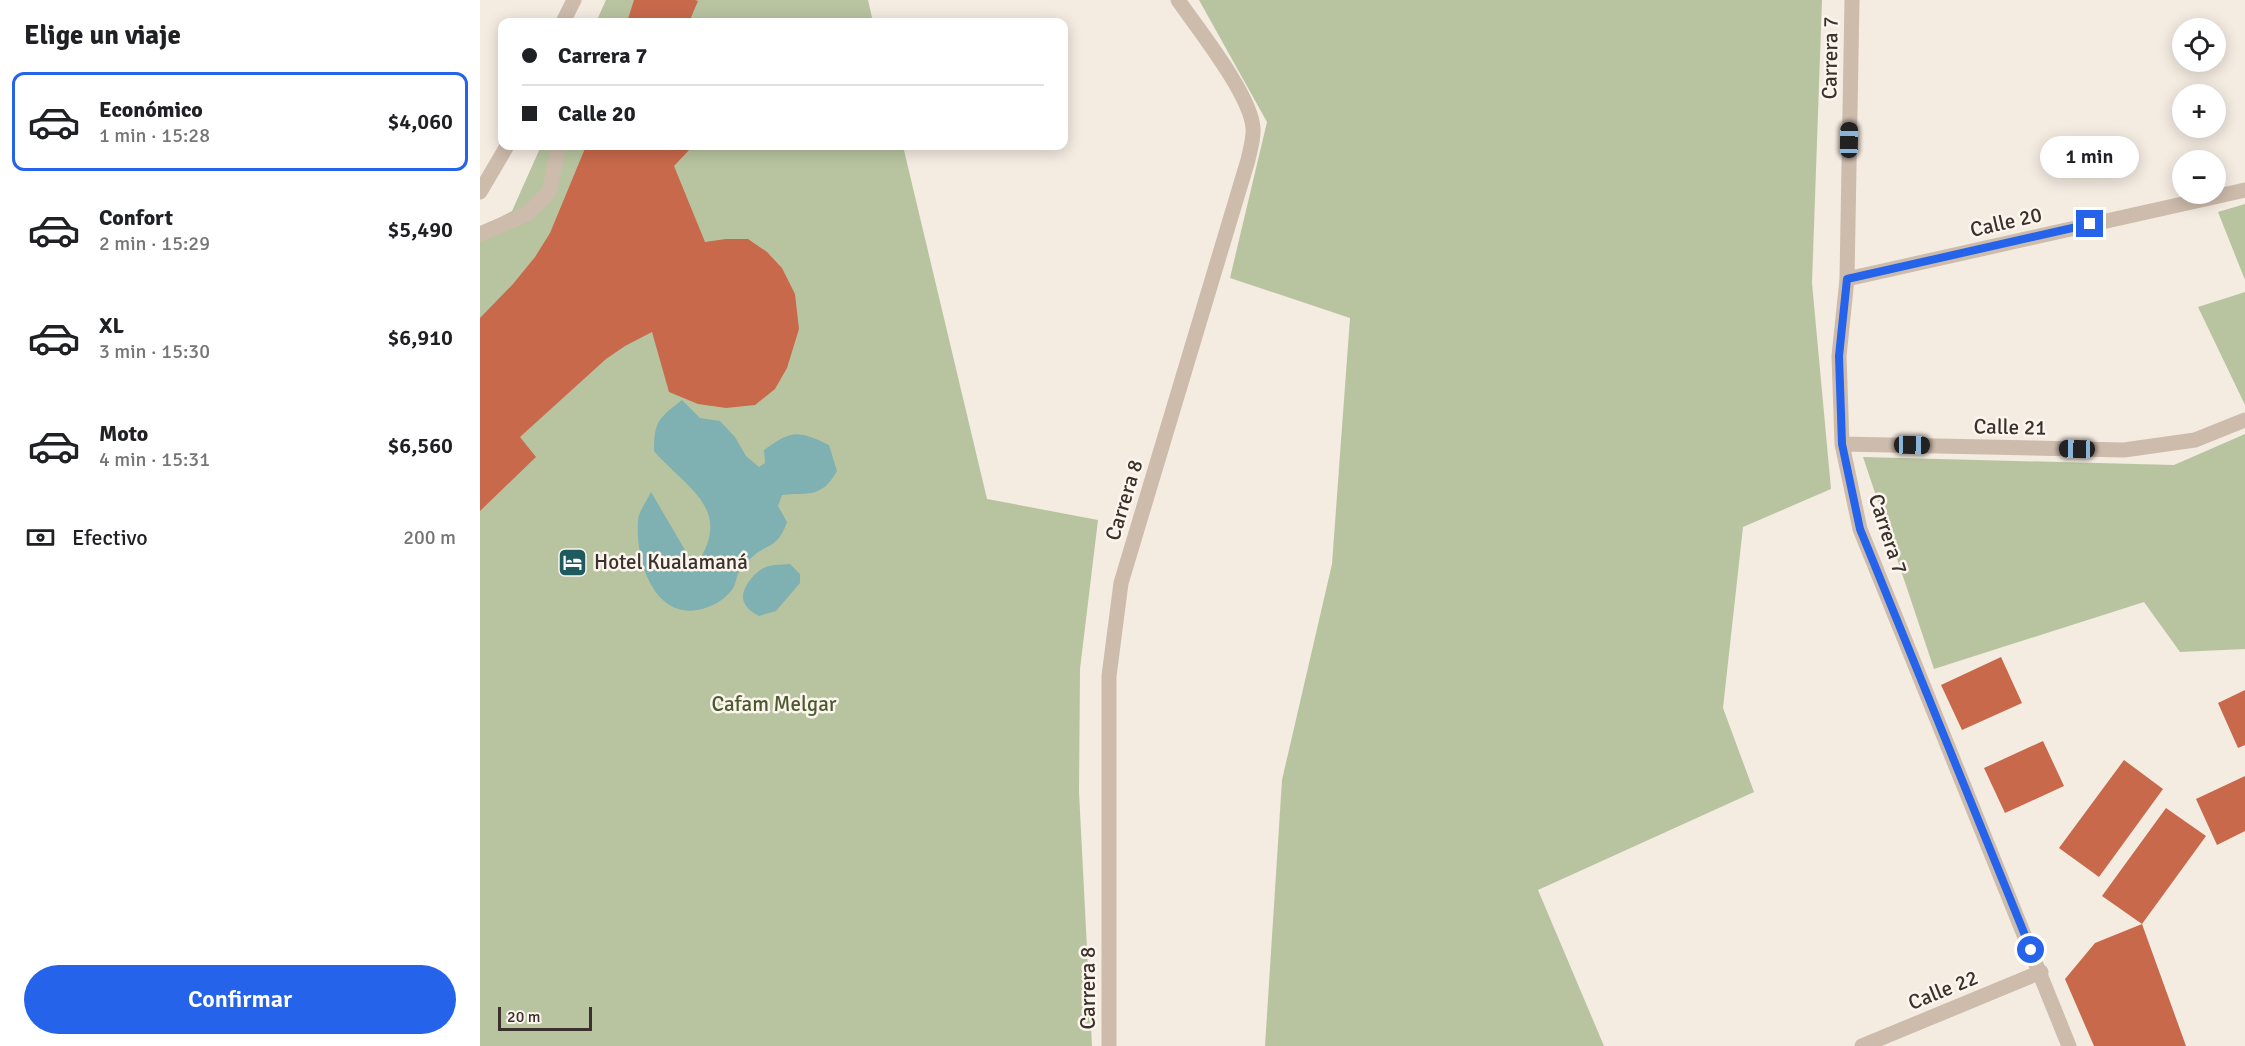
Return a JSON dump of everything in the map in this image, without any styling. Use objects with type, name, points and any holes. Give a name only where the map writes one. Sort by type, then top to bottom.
[{"type":"street","points":[[565,18],[574,0]]},
{"type":"street","name":"Carrera 8","points":[[1109,1046],[1109,676],[1121,584],[1244,172],[1254,129],[1247,104],[1222,63],[1178,0]]},
{"type":"street","name":"Carrera 7","points":[[1852,0],[1847,279],[1839,356],[1842,444],[1860,529],[2069,1046]]},
{"type":"street","points":[[480,192],[505,150]]},
{"type":"street","points":[[480,234],[526,214],[549,192],[557,155],[556,150]]},
{"type":"street","name":"Calle 20","points":[[1847,279],[2245,190]]},
{"type":"street","name":"Calle 21","points":[[1842,444],[2124,450],[2195,440],[2245,420]]},
{"type":"street","name":"Calle 22","points":[[1862,1046],[2041,972]]},
{"type":"green space","points":[[606,0],[868,0],[872,18],[598,18]]},
{"type":"green space","points":[[1199,0],[1822,0],[1812,283],[1831,489],[1743,527],[1723,708],[1754,792],[1538,890],[1604,1046],[1265,1046],[1282,780],[1332,564],[1350,318],[1230,278],[1267,122]]},
{"type":"green space","name":"Cafam Melgar","points":[[539,150],[904,150],[987,499],[1098,520],[1080,669],[1079,792],[1092,1046],[480,1046],[480,228],[512,211]]},
{"type":"green space","points":[[2245,204],[2245,280],[2218,212]]},
{"type":"green space","points":[[2245,292],[2245,405],[2198,307]]},
{"type":"green space","points":[[2245,434],[2245,649],[2180,652],[2144,602],[1934,669],[1863,457],[2174,465]]},
{"type":"water","points":[[682,400],[700,418],[720,421],[735,437],[746,456],[759,467],[765,463],[764,450],[781,439],[795,434],[829,445],[837,471],[820,490],[782,495],[778,506],[787,522],[779,538],[755,554],[744,565],[733,589],[724,598],[711,606],[690,611],[675,608],[662,599],[652,587],[640,555],[638,537],[638,518],[651,492],[695,567],[706,547],[710,530],[709,515],[702,502],[654,451],[655,433],[659,421]]},
{"type":"water","points":[[790,564],[800,574],[800,583],[776,611],[759,616],[749,610],[743,594],[752,577],[766,567]]},
{"type":"building","points":[[634,0],[698,1],[691,18],[628,18]]},
{"type":"building","points":[[584,150],[689,150],[674,166],[705,242],[748,239],[767,252],[782,268],[795,294],[799,329],[787,368],[775,389],[755,405],[726,408],[698,404],[669,392],[652,332],[625,346],[606,359],[520,437],[536,457],[480,511],[480,318],[513,284],[535,257],[550,233]]},
{"type":"building","points":[[2001,657],[2022,703],[1962,730],[1941,685]]},
{"type":"building","points":[[2245,690],[2245,745],[2238,748],[2218,703]]},
{"type":"building","points":[[2043,741],[2064,786],[2005,813],[1984,768]]},
{"type":"building","points":[[2124,760],[2163,789],[2099,877],[2059,848]]},
{"type":"building","points":[[2245,776],[2245,831],[2217,845],[2196,799]]},
{"type":"building","points":[[2166,808],[2206,836],[2142,924],[2102,896]]},
{"type":"building","points":[[2142,924],[2186,1046],[2094,1046],[2065,979],[2095,943]]},
{"type":"place","name":"Hotel Kualamaná","points":[[573,562]]},
{"type":"route","points":[[2031,950],[1860,529],[1842,444],[1839,356],[1847,279],[2090,224]]}]
